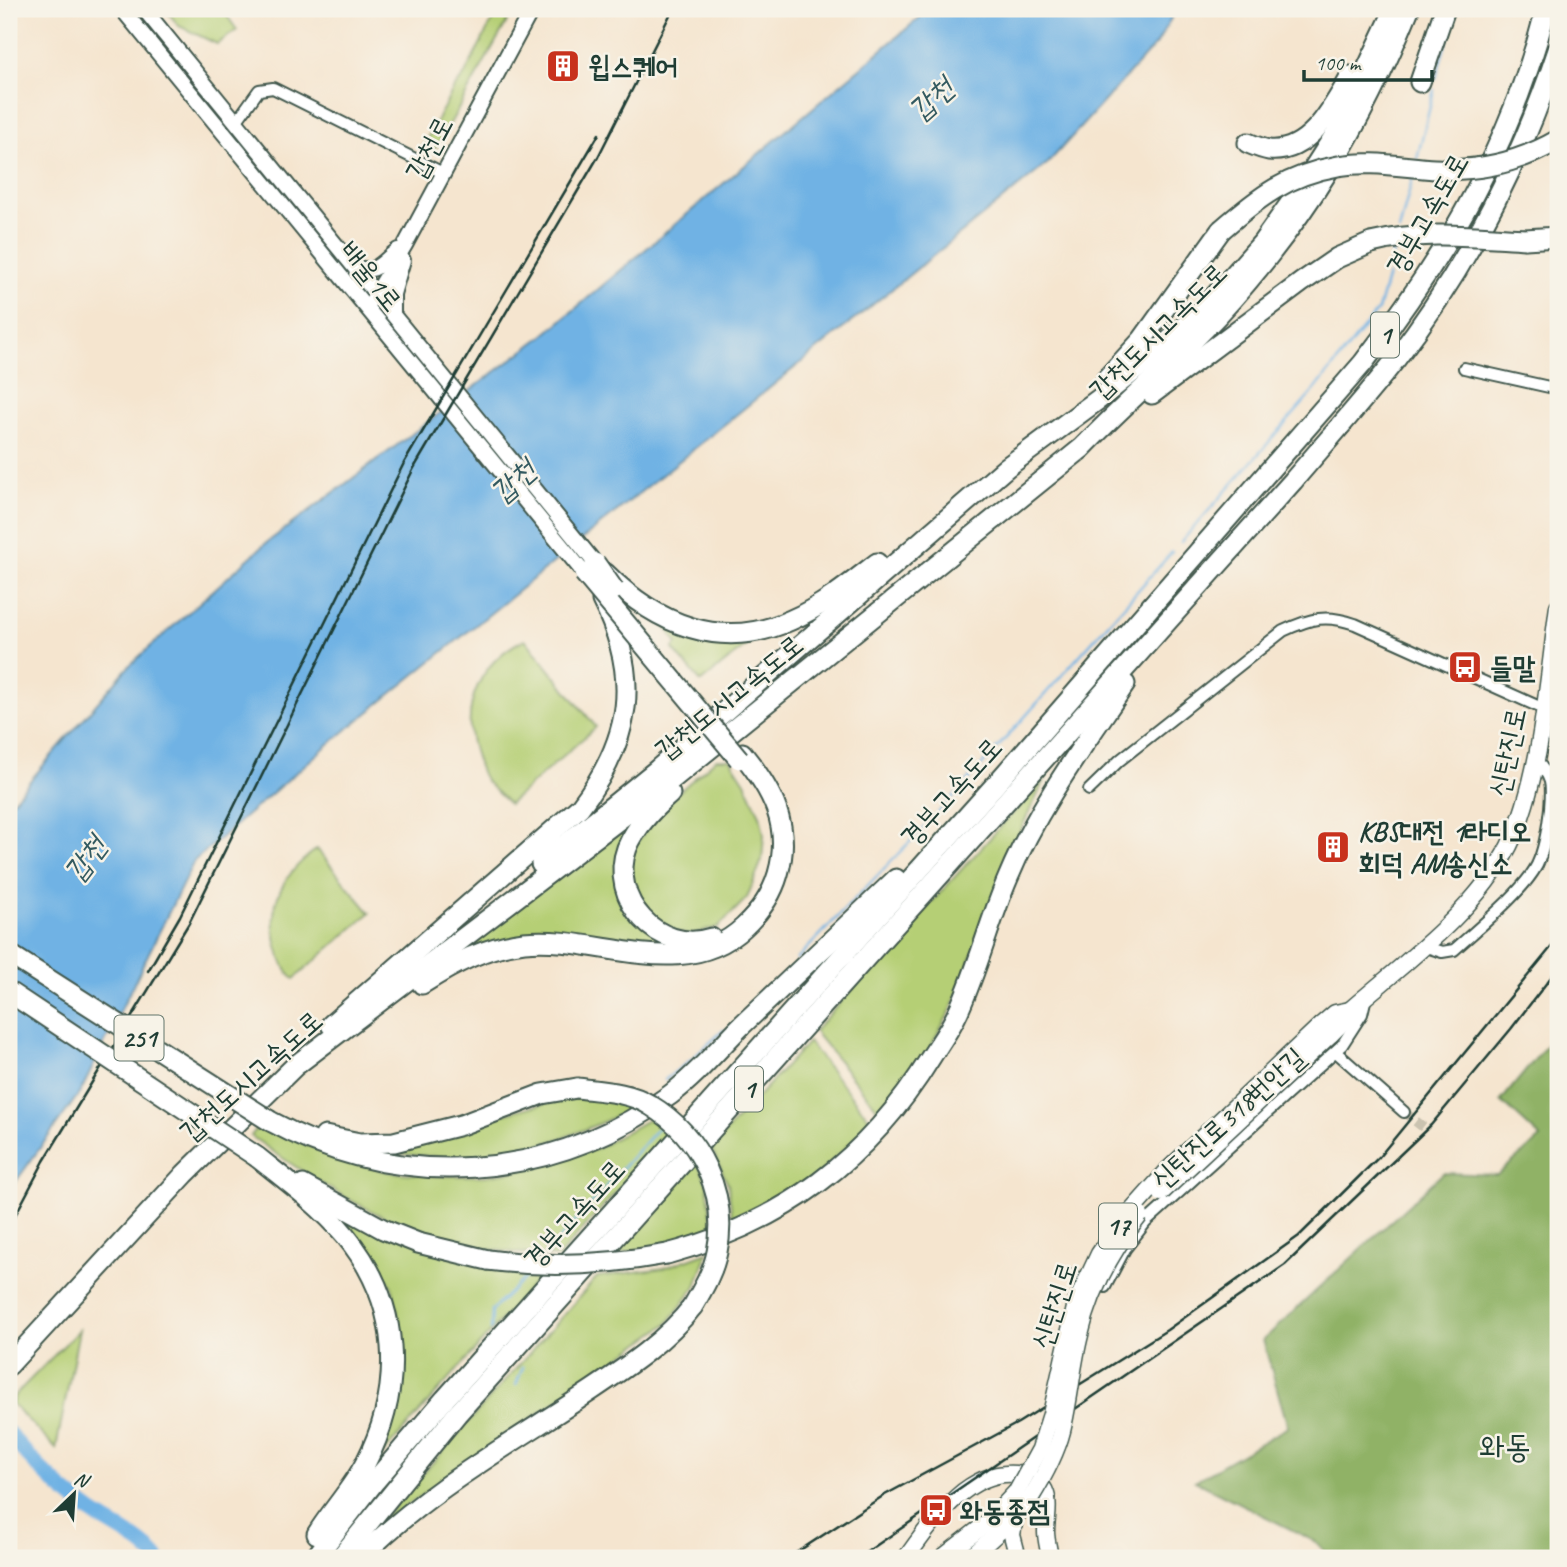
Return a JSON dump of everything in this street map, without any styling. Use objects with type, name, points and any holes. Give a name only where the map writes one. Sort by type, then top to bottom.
[{"type":"highway","points":[[1248,144],[1269,150],[1284,149],[1299,142],[1327,117],[1364,51],[1382,9]]},
{"type":"highway","name":"갑천도시고속도로","points":[[10,1358],[176,1168],[279,1068],[510,889],[659,769],[1007,467],[1154,355],[1207,305],[1262,243],[1338,130],[1395,9]]},
{"type":"highway","name":"갑천도시고속도로","points":[[10,1358],[186,1174],[295,1066],[671,780],[1082,447],[1210,323],[1272,253],[1313,197],[1350,136],[1386,65],[1409,9]]},
{"type":"highway","points":[[1420,82],[1445,9]]},
{"type":"highway","name":"경부고속도로","points":[[315,1558],[375,1481],[445,1399],[997,783],[1327,407],[1395,322],[1460,223],[1482,180],[1517,97],[1539,37],[1546,9]]},
{"type":"highway","name":"경부고속도로","points":[[340,1558],[457,1414],[1359,405],[1432,309],[1468,253],[1513,170],[1544,94],[1558,50]]},
{"type":"highway","points":[[1045,437],[1123,363],[1142,341],[1221,230],[1258,198],[1293,178],[1339,166],[1380,164],[1438,169],[1489,167],[1539,151],[1558,139]]},
{"type":"highway","points":[[1082,447],[1302,282],[1337,258],[1371,243],[1426,234],[1525,239],[1558,237]]},
{"type":"highway","points":[[590,568],[640,604],[665,619],[686,627],[734,633],[767,628],[789,621],[839,592],[961,497],[1007,467]]},
{"type":"highway","points":[[357,1020],[400,998],[460,960],[493,947],[551,941],[673,956],[708,950],[724,943],[751,922],[775,886],[782,853],[780,820],[770,790],[590,568]]},
{"type":"highway","points":[[326,1029],[580,807],[598,783],[618,744],[628,677],[620,639],[590,568]]},
{"type":"highway","points":[[257,1157],[383,1229],[418,1243],[516,1264],[579,1265],[667,1254],[708,1243],[739,1230],[795,1200],[840,1168],[916,1082],[958,1014],[1008,878],[1051,794],[1164,625]]},
{"type":"highway","points":[[741,756],[763,796],[773,825],[775,855],[771,869],[756,901],[734,926],[707,940],[674,939],[646,923],[633,906],[624,886],[623,867],[636,830],[658,805],[795,678]]},
{"type":"highway","points":[[270,1121],[318,1144],[349,1155],[391,1165],[431,1168],[476,1168],[535,1159],[583,1144],[631,1120],[698,1072],[743,1025],[997,783]]},
{"type":"highway","name":"251","points":[[9,954],[270,1121]]},
{"type":"highway","name":"251","points":[[9,992],[257,1157]]},
{"type":"highway","points":[[270,1121],[320,1136],[360,1143],[394,1142],[461,1125],[542,1094],[577,1088],[619,1094],[649,1104],[679,1128],[699,1150],[717,1200],[717,1253],[693,1306],[679,1324],[603,1382],[457,1478],[384,1534],[360,1558]]},
{"type":"highway","points":[[257,1157],[301,1192],[344,1234],[364,1261],[380,1293],[388,1321],[390,1396],[382,1427],[365,1465],[318,1532],[304,1558]]},
{"type":"main road","name":"배울1로","points":[[144,9],[409,333],[590,568]]},
{"type":"main road","name":"갑천로","points":[[365,306],[377,294],[405,245],[532,9]]},
{"type":"main road","name":"배울1로","points":[[127,11],[394,343],[590,568]]},
{"type":"main road","points":[[355,267],[366,271],[377,268],[405,245]]},
{"type":"main road","points":[[393,314],[393,294],[403,262],[405,245]]},
{"type":"main road","name":"신탄진로","points":[[970,1558],[1015,1517],[1051,1414],[1076,1303],[1099,1254],[1119,1225],[1169,1169],[1332,1039],[1335,1013],[1350,1010],[1466,906],[1508,846],[1524,807],[1551,705],[1558,606]]},
{"type":"main road","points":[[906,1558],[943,1510],[979,1480],[1014,1473],[1027,1475],[1041,1484],[1046,1494],[1046,1533],[1050,1558]]},
{"type":"main road","name":"신탄진로","points":[[942,1558],[1023,1495]]},
{"type":"main road","points":[[1015,1517],[1012,1535],[1018,1558]]},
{"type":"street","points":[[236,122],[259,90],[273,88],[443,173]]},
{"type":"street","points":[[1464,368],[1558,389]]},
{"type":"street","points":[[1089,790],[1120,760],[1283,631],[1307,620],[1335,618],[1355,624],[1551,705]]},
{"type":"street","points":[[1423,946],[1442,952],[1454,950],[1527,881],[1537,864],[1546,836],[1552,786],[1546,770],[1535,761]]},
{"type":"street","name":"신탄진로318번안길","points":[[1068,1274],[1105,1287],[1125,1249],[1146,1222],[1332,1039],[1362,1014],[1366,996]]},
{"type":"street","points":[[1332,1039],[1404,1112]]},
{"type":"green space","points":[[165,9],[222,9],[237,30],[217,44],[179,26]]},
{"type":"green space","points":[[498,9],[514,9],[437,147],[428,149],[423,146],[454,88],[464,76]]},
{"type":"green space","points":[[664,624],[757,637],[701,682],[673,649],[677,644]]},
{"type":"green space","points":[[525,639],[596,727],[509,804],[482,775],[470,733],[470,716],[478,685],[486,671],[510,648]]},
{"type":"green space","points":[[716,759],[730,759],[745,782],[760,815],[764,834],[762,860],[747,898],[718,927],[690,935],[661,929],[639,911],[628,881],[630,852],[663,806]]},
{"type":"green space","points":[[1046,777],[1022,827],[951,1010],[927,1053],[881,1113],[814,1031]]},
{"type":"green space","points":[[641,815],[623,887],[672,949],[556,934],[452,957]]},
{"type":"green space","points":[[317,849],[370,913],[294,979],[287,971],[275,940],[275,909],[284,883]]},
{"type":"green space","points":[[1558,1031],[1558,1558],[1331,1558],[1316,1542],[1195,1481],[1288,1427],[1263,1340],[1443,1173],[1497,1175],[1541,1138],[1501,1101]]},
{"type":"green space","points":[[808,1042],[872,1122],[822,1172],[769,1207],[733,1223],[728,1184],[711,1148]]},
{"type":"green space","points":[[598,1097],[638,1106],[569,1135],[505,1152],[439,1157],[365,1148],[558,1100]]},
{"type":"green space","points":[[656,1115],[674,1127],[558,1257],[473,1246],[420,1232],[344,1197],[251,1136],[260,1124],[347,1162],[390,1172],[485,1176],[537,1167],[598,1148]]},
{"type":"green space","points":[[698,1162],[707,1184],[713,1231],[665,1247],[614,1254]]},
{"type":"green space","points":[[334,1211],[478,1265],[542,1274],[380,1457],[400,1396],[404,1346],[393,1289],[373,1253]]},
{"type":"green space","points":[[708,1252],[696,1286],[667,1324],[402,1509],[364,1543],[597,1277],[664,1268]]},
{"type":"green space","points":[[79,1330],[56,1449],[12,1404],[15,1395]]},
{"type":"water","name":"갑천","points":[[930,9],[1176,9],[1158,42],[1048,163],[330,743],[194,861],[81,1091],[9,1191],[9,805],[130,665],[265,544],[543,336]]},
{"type":"waterway","points":[[1436,78],[1455,9]]},
{"type":"waterway","points":[[1417,159],[1434,90]]},
{"type":"waterway","points":[[1399,231],[1413,176]]},
{"type":"waterway","points":[[1389,268],[1394,247]]},
{"type":"waterway","points":[[1181,542],[1314,391],[1378,310],[1388,275]]},
{"type":"waterway","points":[[797,959],[956,794],[1172,552]]},
{"type":"waterway","points":[[665,1080],[724,1030]]},
{"type":"waterway","points":[[546,1255],[662,1123]]},
{"type":"waterway","points":[[491,1330],[492,1310],[530,1273]]},
{"type":"waterway","points":[[516,1385],[523,1367]]},
{"type":"waterway","points":[[9,1434],[37,1466],[68,1494],[157,1558]]},
{"type":"tunnel","points":[[1404,1112],[1423,1127]]},
{"type":"railway","points":[[9,1227],[44,1161],[189,923],[414,468],[598,157],[673,9]]},
{"type":"railway","points":[[148,971],[180,916],[404,463],[599,134]]},
{"type":"railway","points":[[788,1558],[883,1496],[1018,1423],[1167,1330],[1299,1236],[1379,1157],[1558,939]]},
{"type":"railway","points":[[858,1558],[1285,1265],[1431,1125],[1558,968]]},
{"type":"place","name":"윕스퀘어","points":[[563,66]]},
{"type":"place","name":"들말","points":[[1465,667]]},
{"type":"place","name":"KBS대전 1라디오 회덕 AM송신소","points":[[1333,847]]},
{"type":"place","name":"와동종점","points":[[936,1510]]},
{"type":"district","name":"와동","points":[[1505,1446]]}]
